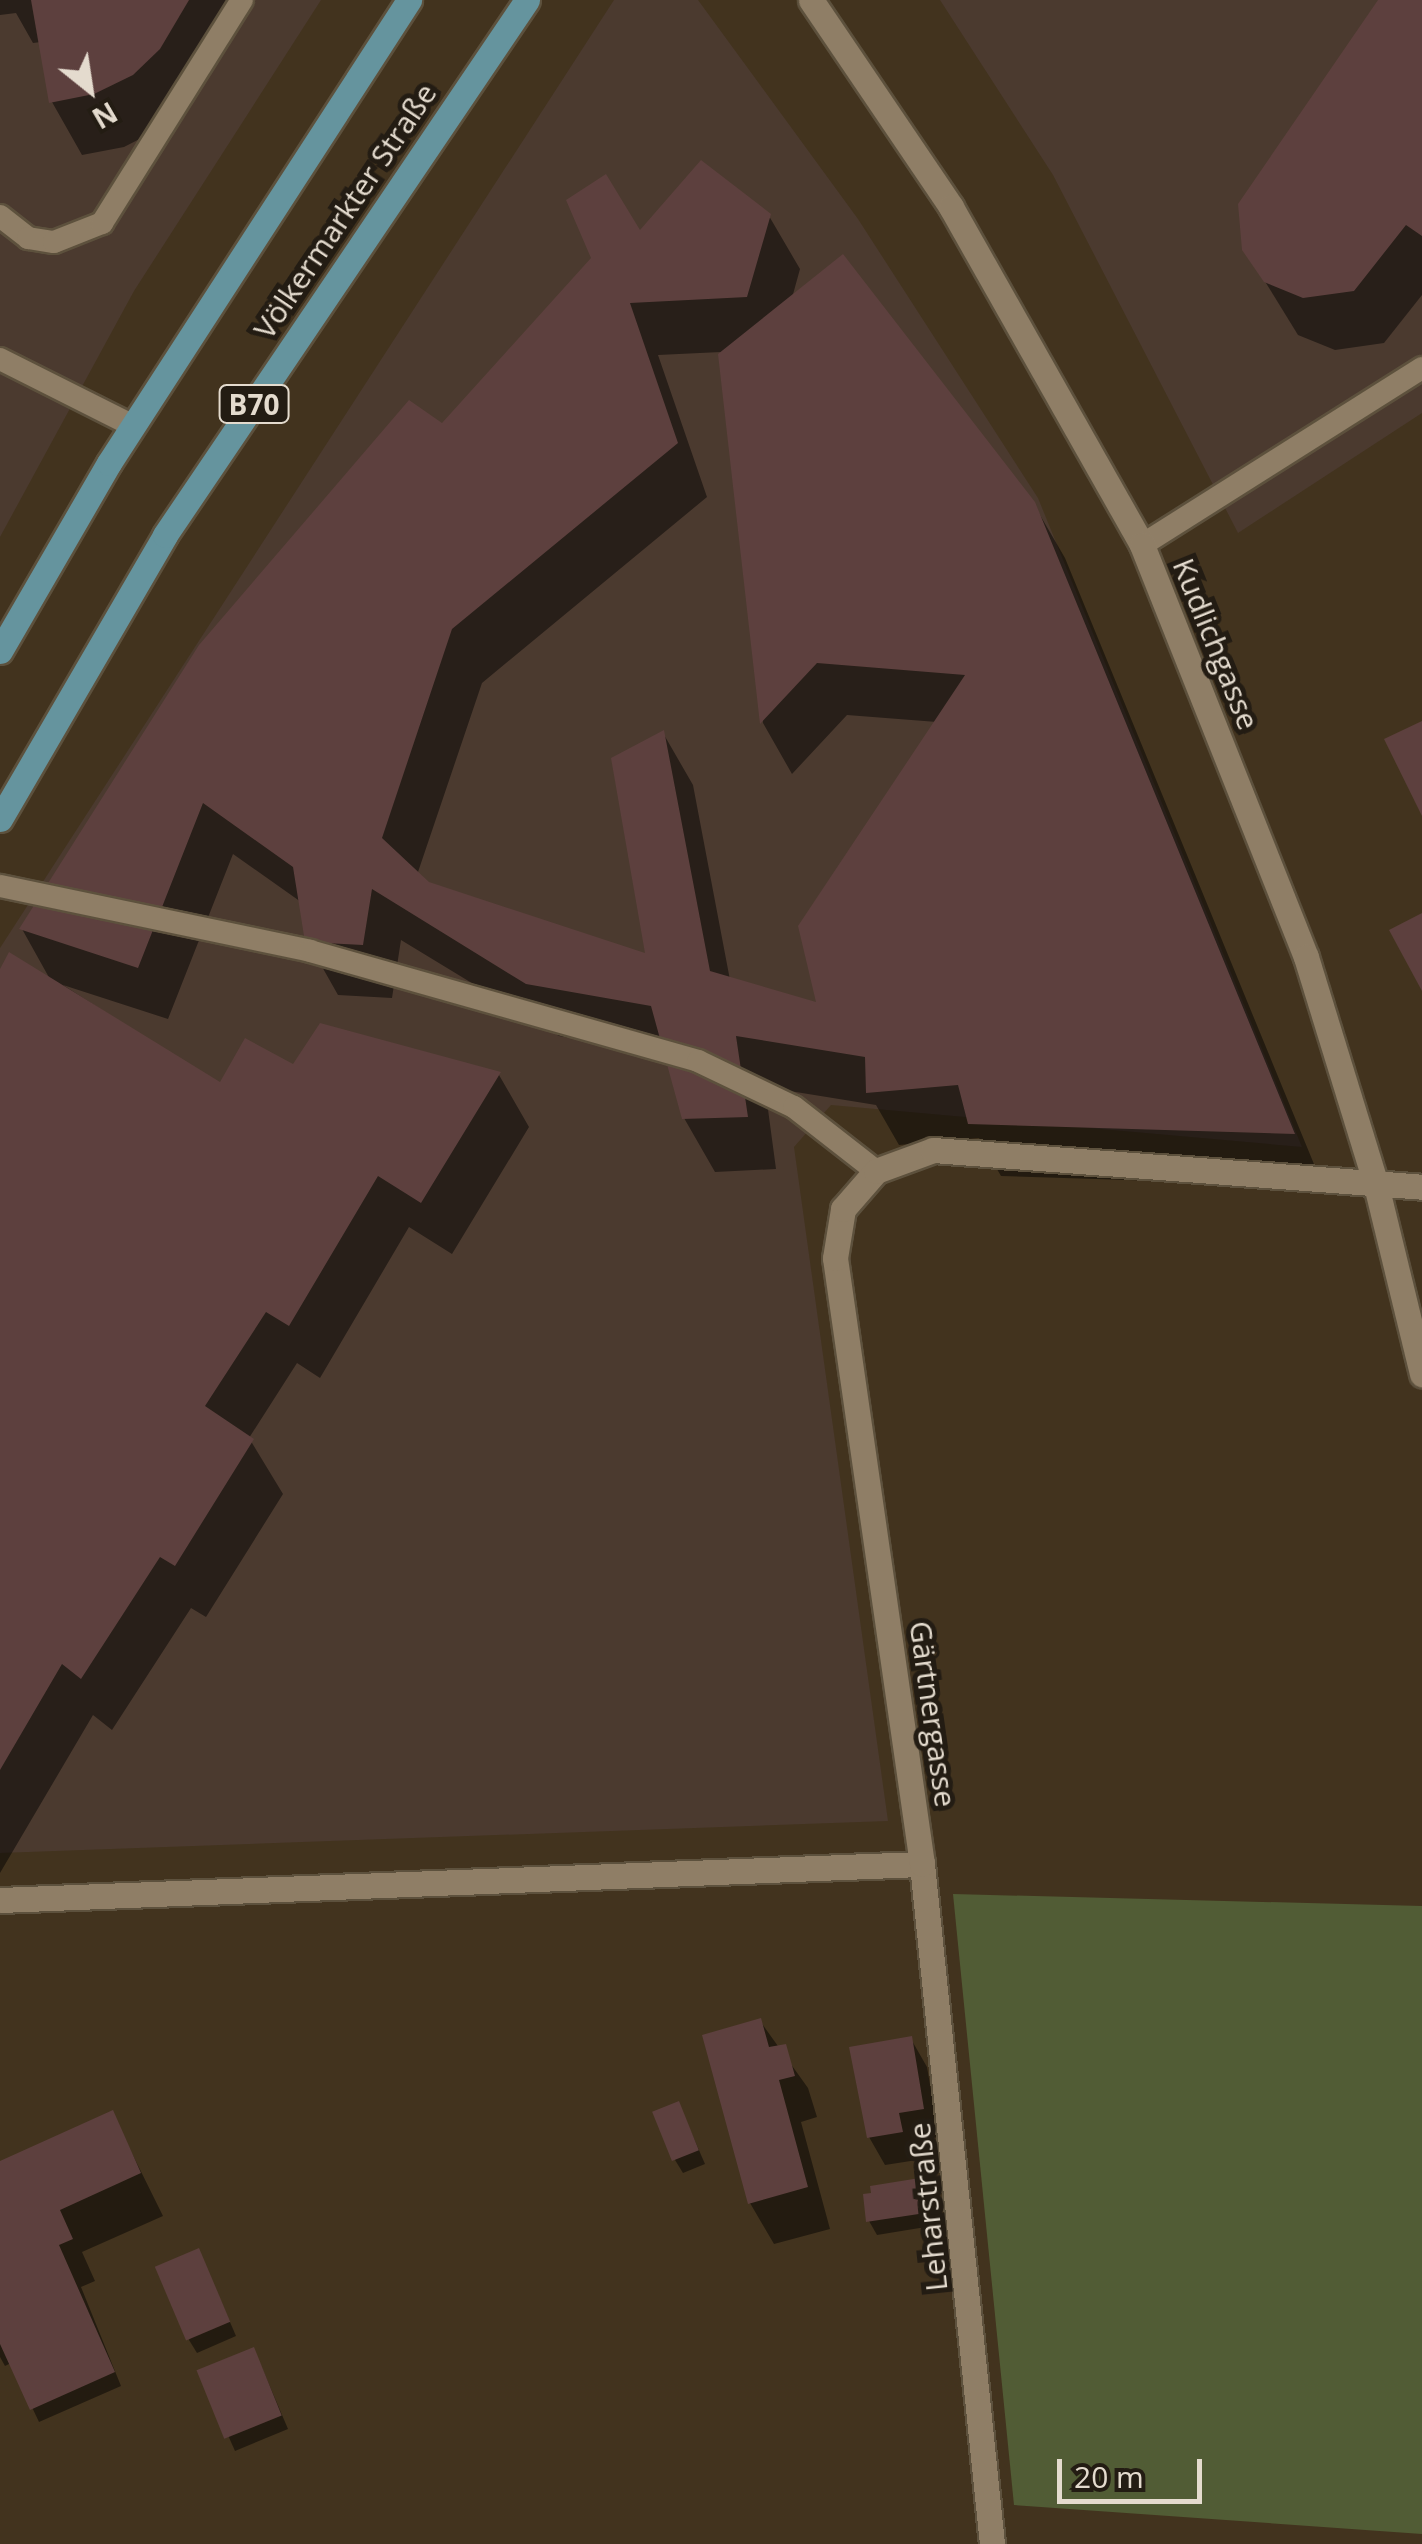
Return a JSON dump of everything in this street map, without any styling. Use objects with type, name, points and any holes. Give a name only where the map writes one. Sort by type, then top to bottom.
[{"type":"main road","name":"Völkermarkter Straße","points":[[0,652],[133,426],[409,0]]},
{"type":"main road","name":"Völkermarkter Straße","points":[[0,819],[165,535],[528,0]]},
{"type":"street","name":"Kudlichgasse","points":[[811,0],[951,207],[1142,546],[1306,957],[1376,1185],[1422,1374]]},
{"type":"street","name":"Gärtnergasse","points":[[922,1864],[834,1258],[843,1210],[876,1172],[933,1150],[1422,1187]]},
{"type":"street","points":[[0,1900],[922,1864]]},
{"type":"street","name":"Leharstraße","points":[[922,1864],[992,2544]]},
{"type":"lane","points":[[0,216],[28,238],[54,242],[102,223],[242,0]]},
{"type":"lane","points":[[0,359],[133,426]]},
{"type":"lane","points":[[1142,546],[1422,368]]},
{"type":"lane","points":[[0,886],[310,952],[698,1061],[794,1107],[876,1172]]},
{"type":"shaded area","points":[[0,0],[321,0],[134,291],[0,537]]},
{"type":"shaded area","points":[[614,0],[698,0],[858,219],[1038,498],[1302,1147],[831,1105],[794,1147],[888,1821],[0,1853],[0,948]]},
{"type":"shaded area","points":[[940,0],[1422,0],[1422,413],[1238,533],[1053,175]]},
{"type":"green space","points":[[953,1894],[1422,1906],[1422,2534],[1014,2505]]},
{"type":"building","points":[[31,0],[189,0],[160,49],[133,75],[94,94],[49,103]]},
{"type":"building","points":[[1378,0],[1422,0],[1422,236],[1406,225],[1354,291],[1303,298],[1264,282],[1242,250],[1238,204]]},
{"type":"building","points":[[701,160],[771,214],[747,297],[630,303],[678,443],[452,629],[382,838],[429,882],[645,953],[611,758],[664,730],[710,971],[816,1002],[798,926],[965,675],[817,663],[760,724],[718,354],[843,254],[1035,502],[1295,1134],[968,1124],[958,1085],[866,1093],[865,1057],[736,1036],[748,1117],[682,1119],[651,1006],[526,984],[372,889],[363,945],[305,942],[293,867],[203,803],[138,968],[19,929],[199,645],[409,400],[442,423],[591,258],[566,200],[606,174],[640,230]]},
{"type":"building","points":[[1422,721],[1422,816],[1384,739]]},
{"type":"building","points":[[1422,913],[1422,991],[1389,930]]},
{"type":"building","points":[[9,952],[220,1082],[245,1038],[293,1064],[320,1023],[501,1072],[421,1203],[378,1176],[289,1326],[266,1312],[205,1406],[254,1439],[175,1566],[160,1557],[81,1679],[62,1664],[0,1770],[0,969]]},
{"type":"building","points":[[761,2018],[769,2047],[786,2044],[795,2076],[779,2080],[808,2187],[748,2204],[702,2035]]},
{"type":"building","points":[[912,2036],[924,2109],[899,2113],[903,2132],[867,2138],[849,2047]]},
{"type":"building","points":[[679,2101],[699,2150],[672,2161],[652,2112]]},
{"type":"building","points":[[113,2110],[141,2173],[60,2210],[73,2239],[59,2245],[115,2372],[30,2410],[0,2344],[0,2161]]},
{"type":"building","points":[[926,2177],[932,2212],[866,2222],[863,2194],[871,2193],[870,2186]]},
{"type":"building","points":[[199,2248],[230,2322],[186,2340],[155,2267]]},
{"type":"building","points":[[254,2347],[282,2416],[224,2439],[197,2370]]}]
